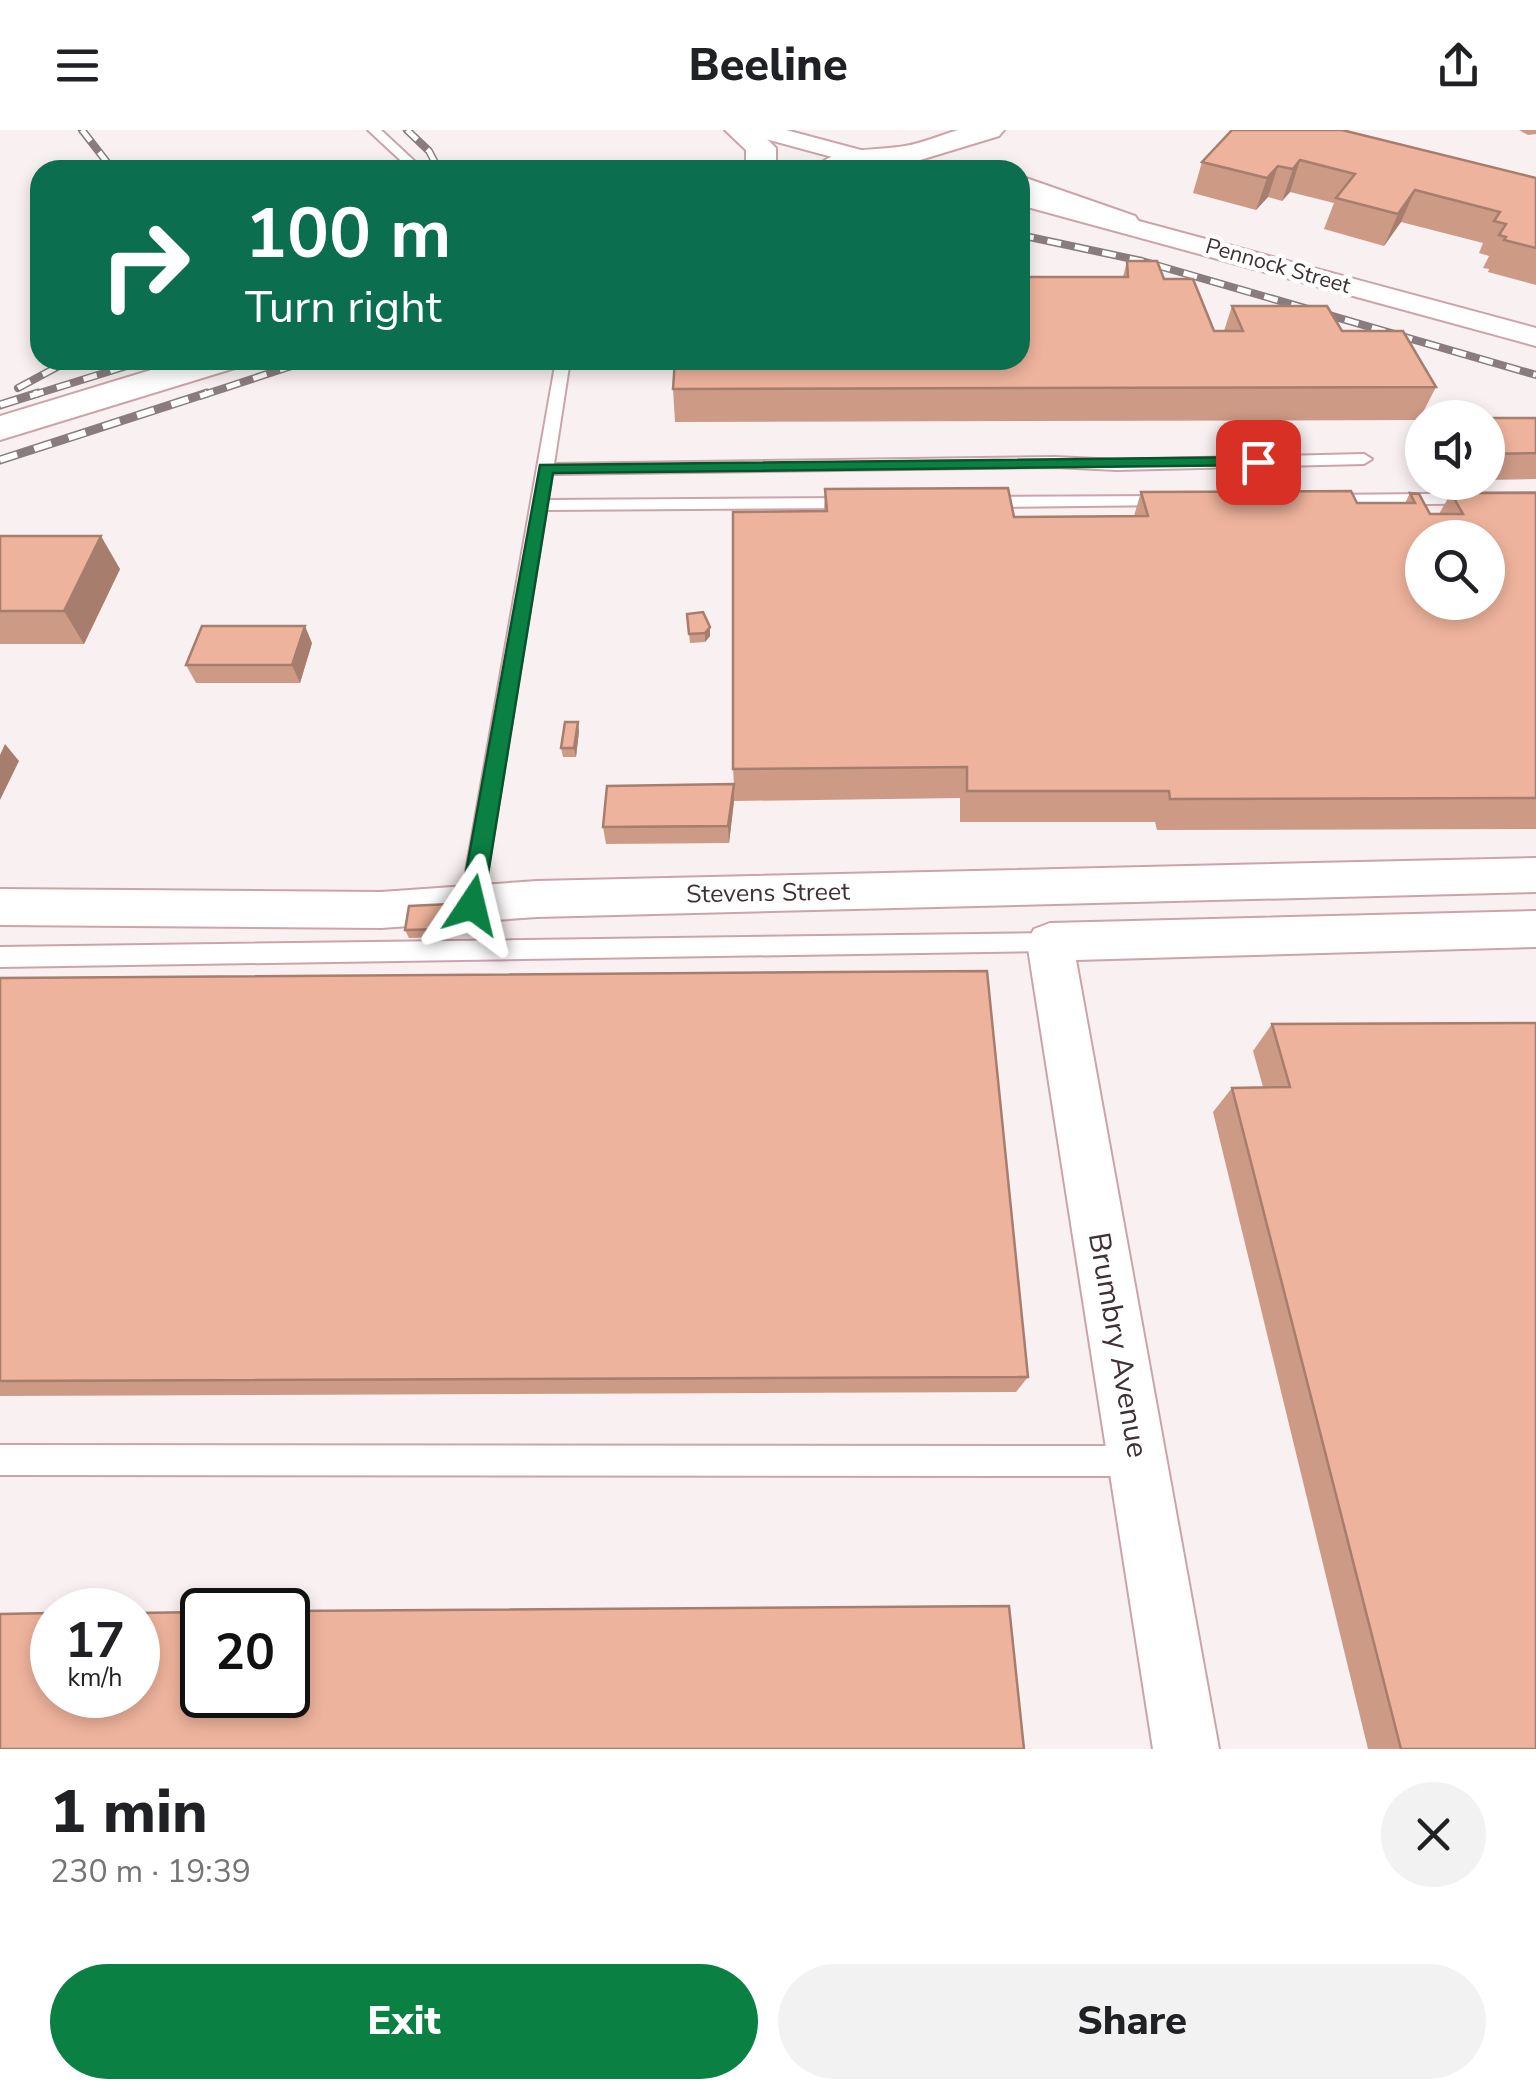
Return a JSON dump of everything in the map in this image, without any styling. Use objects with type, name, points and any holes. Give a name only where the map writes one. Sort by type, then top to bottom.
[{"type":"street","points":[[740,130],[761,148],[761,160]]},
{"type":"street","points":[[759,130],[867,160]]},
{"type":"street","points":[[863,159],[880,140],[910,130]]},
{"type":"street","points":[[860,160],[907,155],[989,130]]},
{"type":"street","points":[[982,160],[979,152],[982,142],[1006,130]]},
{"type":"street","points":[[1030,189],[1124,223]]},
{"type":"street","name":"Pennock Street","points":[[1030,200],[1536,337]]},
{"type":"street","points":[[1030,209],[1124,223]]},
{"type":"street","points":[[0,428],[189,370]]},
{"type":"street","name":"Stevens Street","points":[[0,907],[381,910],[537,899],[1536,875]]},
{"type":"street","points":[[1050,942],[1536,929]]},
{"type":"street","name":"Brumbry Avenue","points":[[1050,942],[1186,1749]]},
{"type":"lane","points":[[374,130],[407,160]]},
{"type":"lane","points":[[472,905],[561,370]]},
{"type":"lane","points":[[546,468],[1054,462],[1117,466],[1364,459]]},
{"type":"lane","points":[[1297,500],[1536,498]]},
{"type":"lane","points":[[958,502],[1177,501]]},
{"type":"lane","points":[[540,506],[878,503]]},
{"type":"lane","points":[[0,958],[1050,942]]},
{"type":"lane","points":[[0,1460],[1138,1460]]},
{"type":"building","points":[[1232,130],[1342,130],[1536,178],[1536,248],[1504,240],[1506,237],[1499,235],[1506,224],[1494,221],[1500,212],[1415,190],[1398,214],[1336,198],[1355,174],[1300,160],[1293,169],[1278,166],[1267,178],[1202,162]]},
{"type":"building","points":[[1127,261],[1157,261],[1164,279],[1193,279],[1214,331],[1243,331],[1232,306],[1327,306],[1342,331],[1403,331],[1436,387],[673,389],[674,370],[1030,370],[1030,277],[1128,277]]},
{"type":"building","points":[[1505,418],[1536,418],[1536,453],[1505,454]]},
{"type":"building","points":[[1008,488],[1014,517],[1148,516],[1141,492],[1351,491],[1357,503],[1422,500],[1430,514],[1463,514],[1455,500],[1505,500],[1505,493],[1536,493],[1536,798],[1170,799],[1169,791],[967,791],[967,767],[733,769],[733,512],[827,511],[825,489]]},
{"type":"building","points":[[0,536],[101,536],[64,611],[0,611]]},
{"type":"building","points":[[703,612],[710,627],[705,633],[689,634],[687,614]]},
{"type":"building","points":[[202,626],[305,626],[292,665],[186,665]]},
{"type":"building","points":[[565,722],[578,722],[574,748],[561,748]]},
{"type":"building","points":[[734,784],[728,826],[603,827],[607,786]]},
{"type":"building","points":[[450,904],[446,929],[405,930],[409,906]]},
{"type":"building","points":[[987,971],[1028,1377],[0,1381],[0,978]]},
{"type":"building","points":[[1536,1023],[1536,1749],[1401,1749],[1232,1088],[1290,1087],[1272,1024]]},
{"type":"building","points":[[1009,1606],[1024,1749],[0,1749],[0,1614],[30,1613],[30,1718],[160,1718],[160,1613],[180,1612],[180,1718],[310,1718],[310,1611]]},
{"type":"railway","points":[[82,130],[105,160]]},
{"type":"railway","points":[[407,130],[434,160]]},
{"type":"railway","points":[[1030,237],[1142,261],[1536,375]]},
{"type":"railway","points":[[18,388],[51,370]]},
{"type":"railway","points":[[30,396],[114,370]]},
{"type":"railway","points":[[200,396],[279,370]]},
{"type":"railway","points":[[0,405],[38,393]]},
{"type":"railway","points":[[0,460],[207,393]]},
{"type":"route","points":[[472,905],[546,468],[1258,462]]}]
